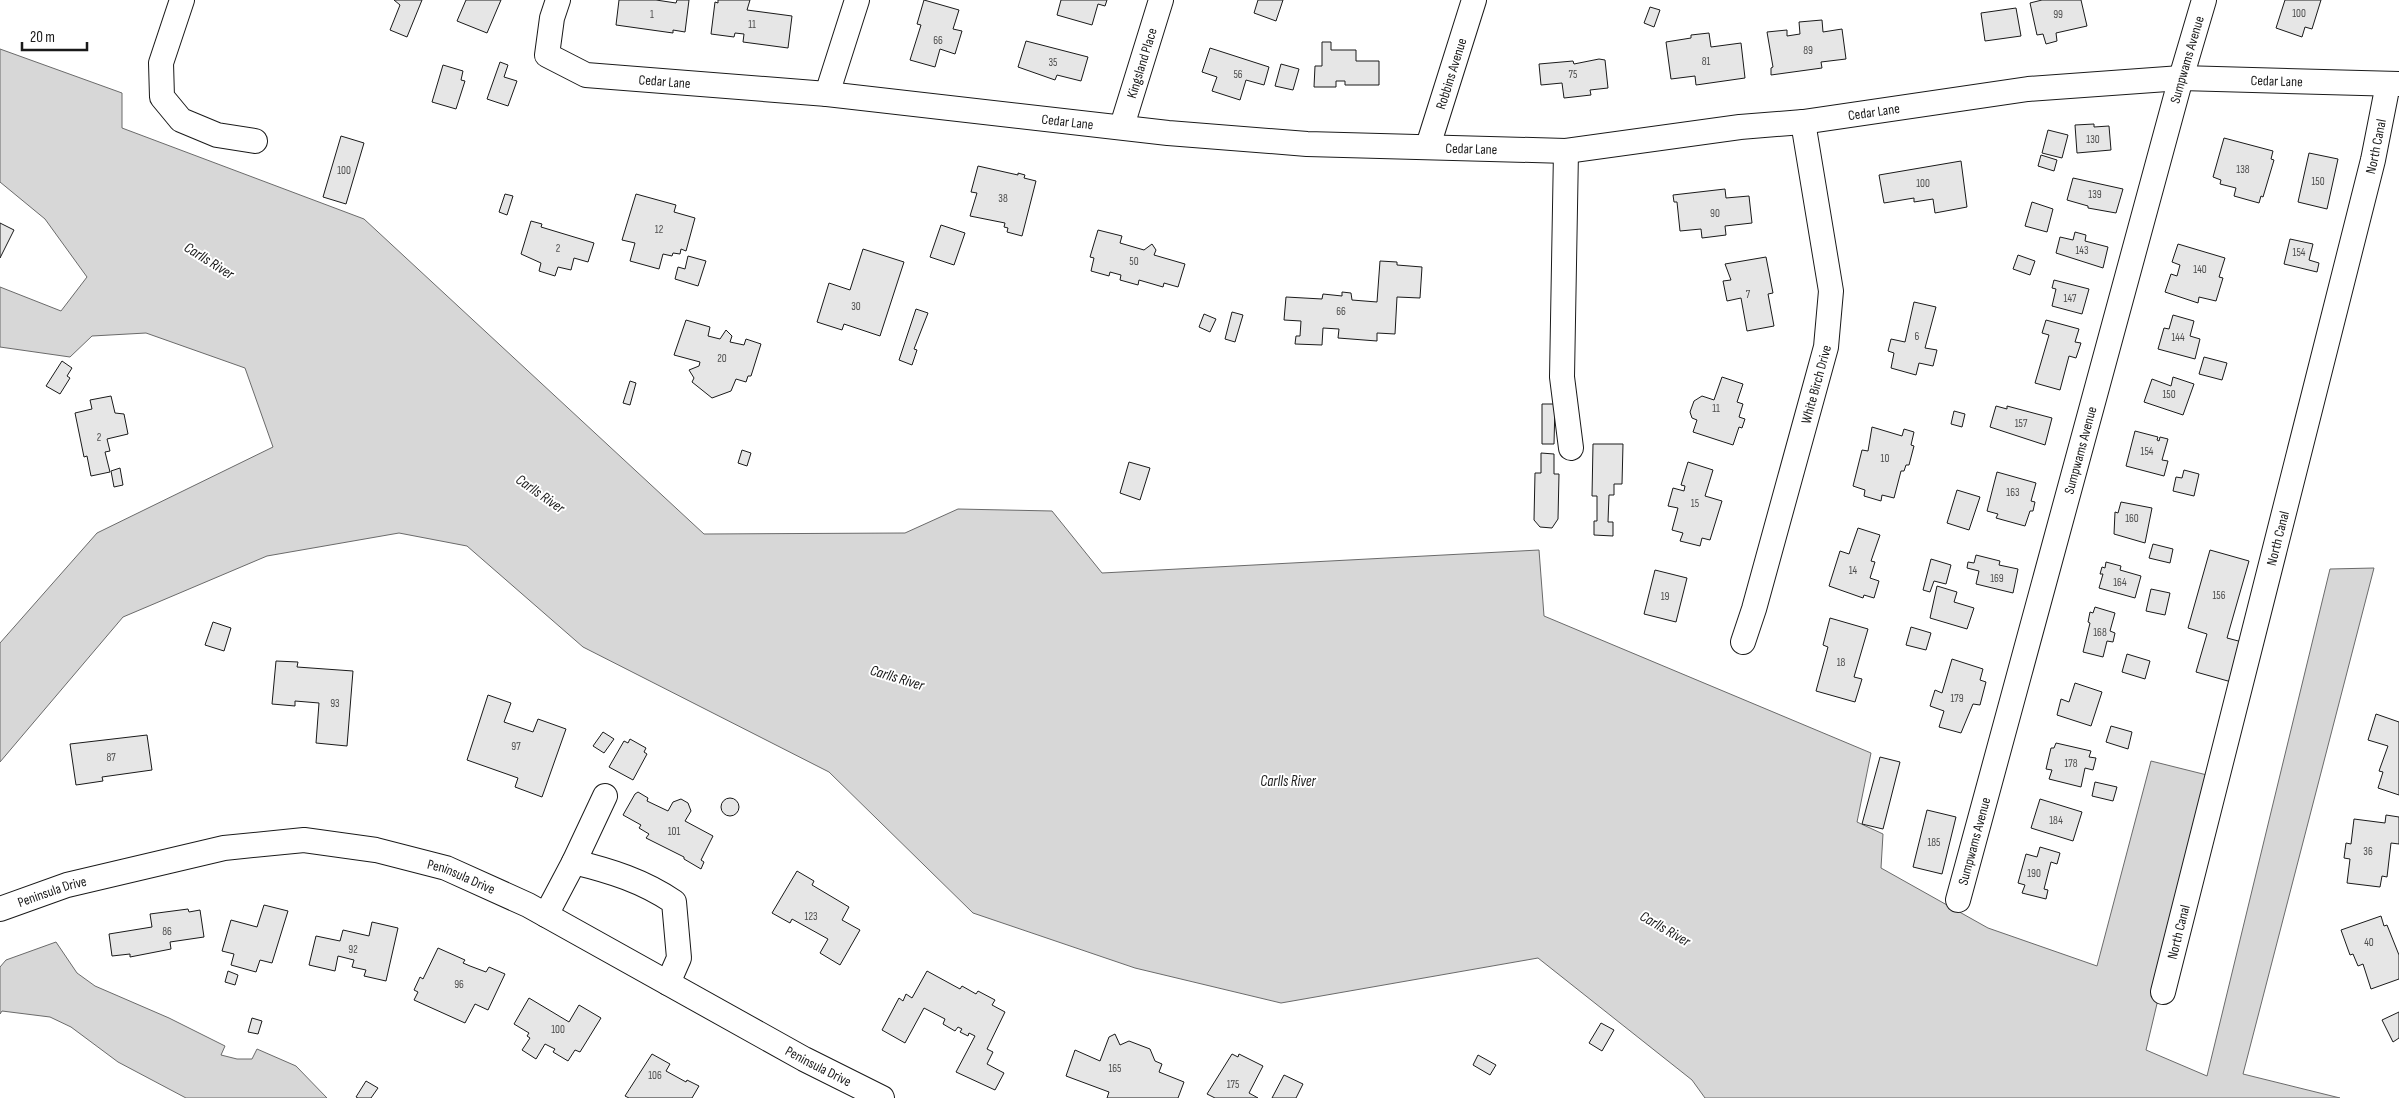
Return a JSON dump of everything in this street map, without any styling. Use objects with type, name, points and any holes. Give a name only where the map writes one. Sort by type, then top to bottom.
[{"type":"street","points":[[182,0],[162,63],[162,98],[181,120],[217,135],[255,142]]},
{"type":"street","name":"Cedar Lane","points":[[558,0],[552,18],[547,55],[586,75],[827,94],[1122,126],[1168,133],[1307,144],[1566,151],[1740,127],[1803,122],[2028,89],[2181,78],[2393,84]]},
{"type":"street","points":[[827,94],[857,0]]},
{"type":"street","name":"Kingsland Place","points":[[1122,126],[1161,0]]},
{"type":"street","name":"Robbins Avenue","points":[[1428,146],[1474,0]]},
{"type":"street","name":"Sumpwams Avenue","points":[[1958,900],[2181,78],[2204,0]]},
{"type":"street","name":"North Canal","points":[[2163,992],[2393,84]]},
{"type":"street","name":"White Birch Drive","points":[[1743,642],[1754,609],[1826,347],[1831,291],[1803,122]]},
{"type":"street","points":[[1566,151],[1562,377],[1571,448]]},
{"type":"street","points":[[546,915],[574,862],[605,796]]},
{"type":"street","name":"Peninsula Drive","points":[[0,909],[67,885],[144,865],[224,848],[304,840],[376,850],[446,868],[546,915],[804,1059],[882,1098]]},
{"type":"street","points":[[574,862],[612,871],[653,888],[674,902],[678,958],[668,983]]},
{"type":"water","name":"Carlls River","points":[[0,49],[122,93],[122,128],[364,219],[704,534],[905,533],[958,509],[1052,511],[1102,573],[1539,550],[1544,616],[1871,753],[1857,822],[1883,834],[1881,868],[1988,928],[2097,966],[2151,761],[2211,776],[2146,1050],[2207,1076],[2330,569],[2374,568],[2243,1074],[2340,1098],[1705,1098],[1692,1080],[1538,958],[1281,1003],[1135,968],[973,913],[829,772],[583,647],[467,546],[399,533],[267,556],[123,617],[0,762],[0,643],[97,533],[273,447],[245,368],[146,333],[92,336],[70,357],[0,347],[0,287],[61,311],[87,277],[45,219],[0,182]]},
{"type":"water","points":[[56,942],[77,973],[95,986],[169,1018],[225,1046],[221,1055],[237,1059],[252,1059],[257,1049],[296,1066],[327,1098],[186,1098],[118,1062],[71,1027],[50,1017],[2,1011],[0,1014],[0,967],[6,960]]},
{"type":"building","points":[[394,0],[422,0],[407,37],[390,30],[400,5]]},
{"type":"building","points":[[466,0],[501,0],[487,33],[457,21]]},
{"type":"building","points":[[619,0],[656,0],[676,3],[677,0],[689,0],[685,32],[673,30],[673,33],[616,25]]},
{"type":"building","points":[[718,0],[750,0],[747,10],[792,16],[788,48],[743,42],[744,34],[735,33],[734,37],[711,34],[715,2],[718,3]]},
{"type":"building","points":[[924,0],[959,10],[953,29],[962,31],[955,54],[940,49],[935,67],[910,60],[921,25],[917,24]]},
{"type":"building","points":[[1061,0],[1107,0],[1105,6],[1098,4],[1092,25],[1057,15]]},
{"type":"building","points":[[1258,0],[1283,0],[1276,21],[1254,13]]},
{"type":"building","points":[[2042,0],[2081,0],[2087,26],[2056,33],[2057,41],[2046,44],[2043,34],[2037,35],[2030,3]]},
{"type":"building","points":[[2285,0],[2321,0],[2312,29],[2305,27],[2302,37],[2276,28]]},
{"type":"building","points":[[1650,7],[1660,10],[1654,27],[1644,23]]},
{"type":"building","points":[[2016,8],[2021,36],[1985,41],[1981,13]]},
{"type":"building","points":[[1822,20],[1823,32],[1842,29],[1846,59],[1821,62],[1822,68],[1771,75],[1771,68],[1773,67],[1767,32],[1787,30],[1787,36],[1800,34],[1799,22]]},
{"type":"building","points":[[1709,33],[1711,47],[1741,43],[1745,78],[1696,85],[1695,76],[1671,79],[1666,42],[1691,38],[1691,35]]},
{"type":"building","points":[[1026,41],[1088,57],[1081,81],[1057,75],[1055,80],[1018,67]]},
{"type":"building","points":[[1322,42],[1331,42],[1331,50],[1356,50],[1356,61],[1379,61],[1379,85],[1345,85],[1345,81],[1336,81],[1336,87],[1314,87],[1315,66],[1322,66]]},
{"type":"building","points":[[1210,48],[1269,67],[1264,85],[1246,80],[1240,100],[1212,91],[1217,77],[1202,72]]},
{"type":"building","points":[[1599,59],[1605,60],[1608,88],[1590,90],[1591,95],[1564,98],[1562,83],[1541,85],[1539,64],[1573,61],[1574,64]]},
{"type":"building","points":[[500,62],[508,65],[504,77],[517,81],[508,106],[487,99]]},
{"type":"building","points":[[1281,64],[1299,69],[1293,90],[1275,86]]},
{"type":"building","points":[[443,65],[463,71],[461,80],[465,81],[456,109],[432,102]]},
{"type":"building","points":[[2094,124],[2094,127],[2109,126],[2111,150],[2077,153],[2075,125]]},
{"type":"building","points":[[2048,130],[2068,135],[2062,158],[2042,153]]},
{"type":"building","points":[[341,136],[364,143],[346,204],[323,197]]},
{"type":"building","points":[[2224,138],[2273,151],[2271,159],[2274,160],[2263,197],[2261,196],[2259,203],[2234,196],[2236,188],[2220,184],[2221,180],[2213,177]]},
{"type":"building","points":[[2309,153],[2338,159],[2327,209],[2298,202]]},
{"type":"building","points":[[2041,155],[2057,160],[2054,171],[2038,166]]},
{"type":"building","points":[[1961,161],[1967,207],[1935,213],[1933,199],[1914,202],[1914,198],[1884,203],[1879,175]]},
{"type":"building","points":[[978,166],[1018,175],[1018,173],[1025,175],[1024,178],[1036,181],[1022,236],[1007,232],[1008,228],[1004,227],[1005,223],[970,216],[977,193],[971,192]]},
{"type":"building","points":[[2073,178],[2123,189],[2116,213],[2088,208],[2088,206],[2067,200]]},
{"type":"building","points":[[1725,189],[1726,198],[1749,196],[1752,223],[1725,226],[1726,235],[1702,238],[1701,229],[1680,231],[1677,202],[1674,202],[1673,195]]},
{"type":"building","points":[[505,194],[513,196],[507,215],[499,212]]},
{"type":"building","points":[[636,194],[676,205],[674,212],[695,218],[686,251],[681,249],[680,254],[673,253],[672,256],[663,254],[659,269],[630,261],[635,243],[622,240]]},
{"type":"building","points":[[2032,202],[2053,209],[2047,232],[2025,226]]},
{"type":"building","points":[[531,221],[542,224],[541,227],[594,243],[588,262],[574,258],[571,270],[558,267],[555,276],[539,271],[541,263],[521,254]]},
{"type":"building","points":[[0,223],[14,230],[0,258]]},
{"type":"building","points":[[941,225],[965,233],[954,265],[930,257]]},
{"type":"building","points":[[1098,230],[1122,236],[1120,243],[1144,250],[1152,244],[1156,250],[1154,255],[1185,264],[1178,287],[1164,283],[1163,287],[1139,280],[1138,285],[1120,280],[1121,275],[1110,272],[1109,276],[1091,271],[1094,258],[1090,257]]},
{"type":"building","points":[[2075,232],[2086,235],[2085,241],[2108,247],[2103,268],[2056,253],[2060,237],[2073,240]]},
{"type":"building","points":[[2290,239],[2313,244],[2309,260],[2319,263],[2317,272],[2284,264]]},
{"type":"building","points":[[2178,244],[2225,258],[2219,277],[2223,278],[2216,301],[2199,297],[2198,303],[2165,292],[2171,274],[2177,276],[2180,265],[2172,262]]},
{"type":"building","points":[[863,249],[904,262],[880,336],[844,324],[842,330],[817,322],[829,283],[850,290]]},
{"type":"building","points":[[2018,255],[2035,261],[2030,275],[2013,269]]},
{"type":"building","points":[[688,256],[706,261],[698,286],[675,279],[678,267],[685,269]]},
{"type":"building","points":[[1766,257],[1773,293],[1768,294],[1774,326],[1747,331],[1741,298],[1727,301],[1723,281],[1731,280],[1725,264]]},
{"type":"building","points":[[1380,261],[1397,262],[1397,265],[1422,267],[1420,298],[1397,297],[1395,334],[1377,333],[1377,341],[1338,338],[1339,329],[1323,328],[1322,345],[1295,344],[1296,336],[1300,336],[1301,321],[1284,320],[1286,297],[1322,299],[1323,294],[1342,296],[1342,292],[1351,293],[1352,300],[1377,302]]},
{"type":"building","points":[[2054,280],[2089,289],[2082,314],[2052,306],[2056,289],[2052,288]]},
{"type":"building","points":[[1914,302],[1936,307],[1925,348],[1937,350],[1933,366],[1919,363],[1916,375],[1891,368],[1894,353],[1888,351],[1891,339],[1905,342]]},
{"type":"building","points":[[916,309],[928,313],[914,349],[917,350],[912,365],[899,360]]},
{"type":"building","points":[[1232,312],[1243,315],[1235,342],[1225,339]]},
{"type":"building","points":[[1204,314],[1216,319],[1210,332],[1199,327]]},
{"type":"building","points":[[2173,315],[2194,321],[2190,336],[2200,339],[2195,359],[2158,349],[2164,328],[2169,329]]},
{"type":"building","points":[[686,320],[710,327],[708,336],[720,339],[726,330],[732,336],[730,342],[744,345],[746,339],[761,344],[751,376],[748,376],[746,382],[736,379],[731,391],[712,398],[692,382],[694,378],[689,370],[699,366],[700,362],[674,355]]},
{"type":"building","points":[[2046,320],[2079,329],[2075,342],[2081,343],[2076,358],[2069,356],[2060,390],[2035,383],[2049,335],[2042,333]]},
{"type":"building","points":[[2204,357],[2227,363],[2222,380],[2199,374]]},
{"type":"building","points":[[62,361],[72,368],[67,376],[70,378],[60,394],[46,386]]},
{"type":"building","points":[[1722,377],[1743,384],[1737,402],[1743,404],[1739,417],[1745,419],[1742,428],[1739,427],[1733,445],[1693,432],[1697,420],[1692,418],[1690,412],[1694,401],[1702,396],[1714,400]]},
{"type":"building","points":[[2173,377],[2194,384],[2183,415],[2144,402],[2152,379],[2171,386]]},
{"type":"building","points":[[630,381],[636,383],[630,405],[623,403]]},
{"type":"building","points":[[111,396],[115,413],[124,414],[128,434],[107,439],[110,451],[105,452],[110,472],[91,476],[87,456],[84,457],[75,413],[92,409],[90,400]]},
{"type":"building","points":[[1542,404],[1555,404],[1554,444],[1542,444]]},
{"type":"building","points":[[1996,406],[2007,409],[2007,406],[2052,418],[2045,445],[1990,427]]},
{"type":"building","points":[[1954,411],[1965,414],[1962,427],[1951,424]]},
{"type":"building","points":[[1872,427],[1902,436],[1904,429],[1914,432],[1911,445],[1914,446],[1909,465],[1906,465],[1904,471],[1901,471],[1894,498],[1882,495],[1881,501],[1864,496],[1865,490],[1853,486],[1862,450],[1868,451]]},
{"type":"building","points":[[2135,431],[2158,437],[2157,440],[2159,441],[2160,437],[2168,439],[2162,460],[2168,461],[2164,476],[2126,466]]},
{"type":"building","points":[[1593,444],[1623,444],[1622,484],[1614,484],[1614,495],[1609,495],[1608,522],[1613,522],[1613,536],[1594,535],[1594,521],[1597,521],[1597,496],[1592,496]]},
{"type":"building","points":[[742,450],[751,453],[747,466],[738,463]]},
{"type":"building","points":[[1541,453],[1554,454],[1554,474],[1559,474],[1558,519],[1552,528],[1540,527],[1534,520],[1535,473],[1541,473]]},
{"type":"building","points":[[1129,462],[1150,468],[1140,500],[1120,493]]},
{"type":"building","points":[[1688,462],[1713,470],[1705,496],[1722,501],[1710,540],[1702,538],[1700,546],[1680,541],[1683,533],[1672,530],[1678,508],[1668,506],[1673,488],[1684,491],[1685,486],[1681,485]]},
{"type":"building","points":[[120,468],[123,485],[114,487],[111,471]]},
{"type":"building","points":[[2184,470],[2199,474],[2194,496],[2173,491],[2176,477],[2182,478]]},
{"type":"building","points":[[1997,472],[2036,483],[2031,501],[2035,502],[2033,511],[2030,511],[2025,526],[1996,518],[1998,514],[1987,511]]},
{"type":"building","points":[[1957,490],[1980,497],[1969,530],[1947,523]]},
{"type":"building","points":[[2121,502],[2152,508],[2145,543],[2114,534],[2115,512],[2118,513]]},
{"type":"building","points":[[1858,528],[1880,535],[1871,561],[1875,562],[1870,578],[1879,581],[1874,598],[1864,595],[1863,598],[1829,586],[1840,551],[1849,554]]},
{"type":"building","points":[[2153,544],[2173,549],[2170,563],[2149,558]]},
{"type":"building","points":[[2210,550],[2249,561],[2227,638],[2246,643],[2235,683],[2196,672],[2207,634],[2188,628]]},
{"type":"building","points":[[1976,555],[2000,561],[1999,565],[2018,569],[2013,593],[1976,584],[1979,571],[1967,568],[1968,562],[1974,563]]},
{"type":"building","points":[[1931,559],[1951,565],[1946,584],[1934,581],[1930,592],[1923,590]]},
{"type":"building","points":[[2106,562],[2121,566],[2120,570],[2141,576],[2135,598],[2099,588],[2103,574],[2100,574],[2102,567],[2105,568]]},
{"type":"building","points":[[1655,570],[1687,578],[1676,622],[1644,614]]},
{"type":"building","points":[[1937,586],[1957,592],[1954,602],[1974,608],[1967,629],[1930,618]]},
{"type":"building","points":[[2151,589],[2170,593],[2165,615],[2146,611]]},
{"type":"building","points":[[2095,607],[2115,613],[2110,631],[2115,633],[2113,642],[2107,641],[2103,657],[2083,652],[2090,623],[2088,622],[2090,612],[2093,613]]},
{"type":"building","points":[[1830,618],[1868,629],[1854,677],[1862,679],[1855,702],[1816,691],[1828,647],[1823,645]]},
{"type":"building","points":[[213,622],[231,628],[224,651],[205,645]]},
{"type":"building","points":[[1911,627],[1931,633],[1926,650],[1906,645]]},
{"type":"building","points":[[2127,654],[2150,661],[2145,679],[2122,672]]},
{"type":"building","points":[[1952,659],[1983,669],[1980,680],[1986,682],[1980,705],[1973,704],[1961,733],[1939,727],[1944,711],[1930,706],[1935,690],[1942,693]]},
{"type":"building","points":[[276,661],[298,662],[297,667],[353,671],[347,746],[316,743],[319,703],[295,701],[295,706],[272,704]]},
{"type":"building","points":[[2075,683],[2102,692],[2091,726],[2057,715],[2061,699],[2069,702]]},
{"type":"building","points":[[488,695],[511,703],[504,722],[533,732],[538,719],[566,729],[542,797],[515,787],[518,778],[467,760]]},
{"type":"building","points":[[2376,714],[2399,722],[2399,795],[2378,788],[2383,772],[2379,771],[2388,746],[2368,740]]},
{"type":"building","points":[[2111,726],[2132,732],[2128,749],[2106,742]]},
{"type":"building","points":[[603,732],[614,739],[604,753],[593,746]]},
{"type":"building","points":[[147,735],[152,770],[102,777],[103,781],[76,785],[70,744]]},
{"type":"building","points":[[630,739],[646,748],[644,752],[647,754],[633,780],[609,767],[624,741],[628,743]]},
{"type":"building","points":[[2056,743],[2091,751],[2089,757],[2096,758],[2093,770],[2085,768],[2081,787],[2049,779],[2052,770],[2046,769],[2051,748],[2054,748]]},
{"type":"building","points":[[1880,757],[1900,762],[1883,829],[1862,824]]},
{"type":"building","points":[[2095,782],[2117,787],[2113,801],[2092,796]]},
{"type":"building","points":[[638,792],[648,798],[647,801],[668,811],[673,802],[681,799],[688,803],[691,811],[685,821],[713,836],[701,860],[704,862],[701,869],[684,859],[684,857],[646,838],[649,834],[639,828],[641,825],[623,815]]},
{"type":"building","points":[[730,798],[736,801],[739,807],[736,813],[730,816],[724,813],[721,807],[724,801]]},
{"type":"building","points":[[2040,799],[2082,812],[2073,841],[2031,828]]},
{"type":"building","points":[[1927,810],[1956,817],[1942,874],[1913,867]]},
{"type":"building","points":[[2386,815],[2399,817],[2399,844],[2391,843],[2387,877],[2382,876],[2380,887],[2347,883],[2350,859],[2344,858],[2346,843],[2351,844],[2354,819],[2385,823]]},
{"type":"building","points":[[2040,847],[2060,853],[2057,864],[2051,862],[2044,889],[2048,890],[2046,899],[2022,893],[2025,885],[2018,883],[2026,854],[2037,857]]},
{"type":"building","points":[[797,871],[814,881],[812,885],[849,907],[842,920],[860,930],[840,965],[820,953],[828,939],[792,919],[790,923],[772,913]]},
{"type":"building","points":[[264,905],[288,911],[272,963],[260,960],[256,972],[231,965],[234,954],[222,951],[231,920],[257,927]]},
{"type":"building","points":[[188,909],[189,912],[200,910],[204,937],[170,942],[171,949],[130,957],[130,954],[112,956],[109,934],[152,927],[150,914]]},
{"type":"building","points":[[2381,916],[2384,926],[2387,925],[2399,955],[2399,979],[2371,989],[2363,964],[2358,966],[2353,954],[2350,955],[2341,930]]},
{"type":"building","points":[[372,922],[398,928],[386,981],[364,976],[366,970],[352,967],[354,960],[338,956],[335,971],[309,965],[316,936],[340,941],[343,930],[369,936]]},
{"type":"building","points":[[438,948],[465,960],[463,963],[470,966],[486,972],[489,967],[505,974],[488,1010],[475,1004],[465,1023],[414,1000],[418,992],[414,990],[420,977],[423,979]]},
{"type":"building","points":[[228,971],[238,975],[235,985],[225,982]]},
{"type":"building","points":[[927,971],[960,989],[962,986],[976,994],[978,991],[995,1000],[992,1005],[1005,1012],[987,1049],[993,1052],[987,1064],[1004,1073],[995,1090],[956,1072],[975,1036],[969,1033],[968,1036],[960,1032],[962,1029],[958,1027],[955,1031],[943,1024],[945,1019],[924,1008],[905,1043],[882,1030],[899,998],[903,1001],[906,994],[912,998]]},
{"type":"building","points":[[529,998],[569,1022],[579,1005],[601,1018],[580,1052],[575,1050],[568,1061],[553,1052],[555,1049],[545,1044],[536,1059],[522,1050],[530,1038],[527,1036],[529,1033],[514,1024]]},
{"type":"building","points":[[2399,1012],[2399,1038],[2393,1042],[2382,1020]]},
{"type":"building","points":[[252,1018],[262,1021],[258,1034],[248,1032]]},
{"type":"building","points":[[1601,1023],[1614,1030],[1602,1051],[1589,1043]]},
{"type":"building","points":[[1115,1034],[1120,1045],[1129,1041],[1150,1049],[1155,1061],[1162,1064],[1159,1072],[1184,1082],[1178,1098],[1107,1098],[1109,1092],[1066,1076],[1075,1050],[1100,1061],[1109,1037]]},
{"type":"building","points":[[652,1054],[670,1064],[666,1071],[686,1082],[687,1080],[699,1086],[692,1098],[629,1098],[625,1096]]},
{"type":"building","points":[[1232,1054],[1238,1057],[1239,1054],[1263,1066],[1249,1093],[1258,1098],[1215,1098],[1207,1094]]},
{"type":"building","points":[[1478,1055],[1496,1065],[1490,1075],[1473,1065]]},
{"type":"building","points":[[1284,1075],[1303,1084],[1296,1098],[1272,1098]]},
{"type":"building","points":[[366,1081],[378,1088],[371,1098],[356,1097]]}]
